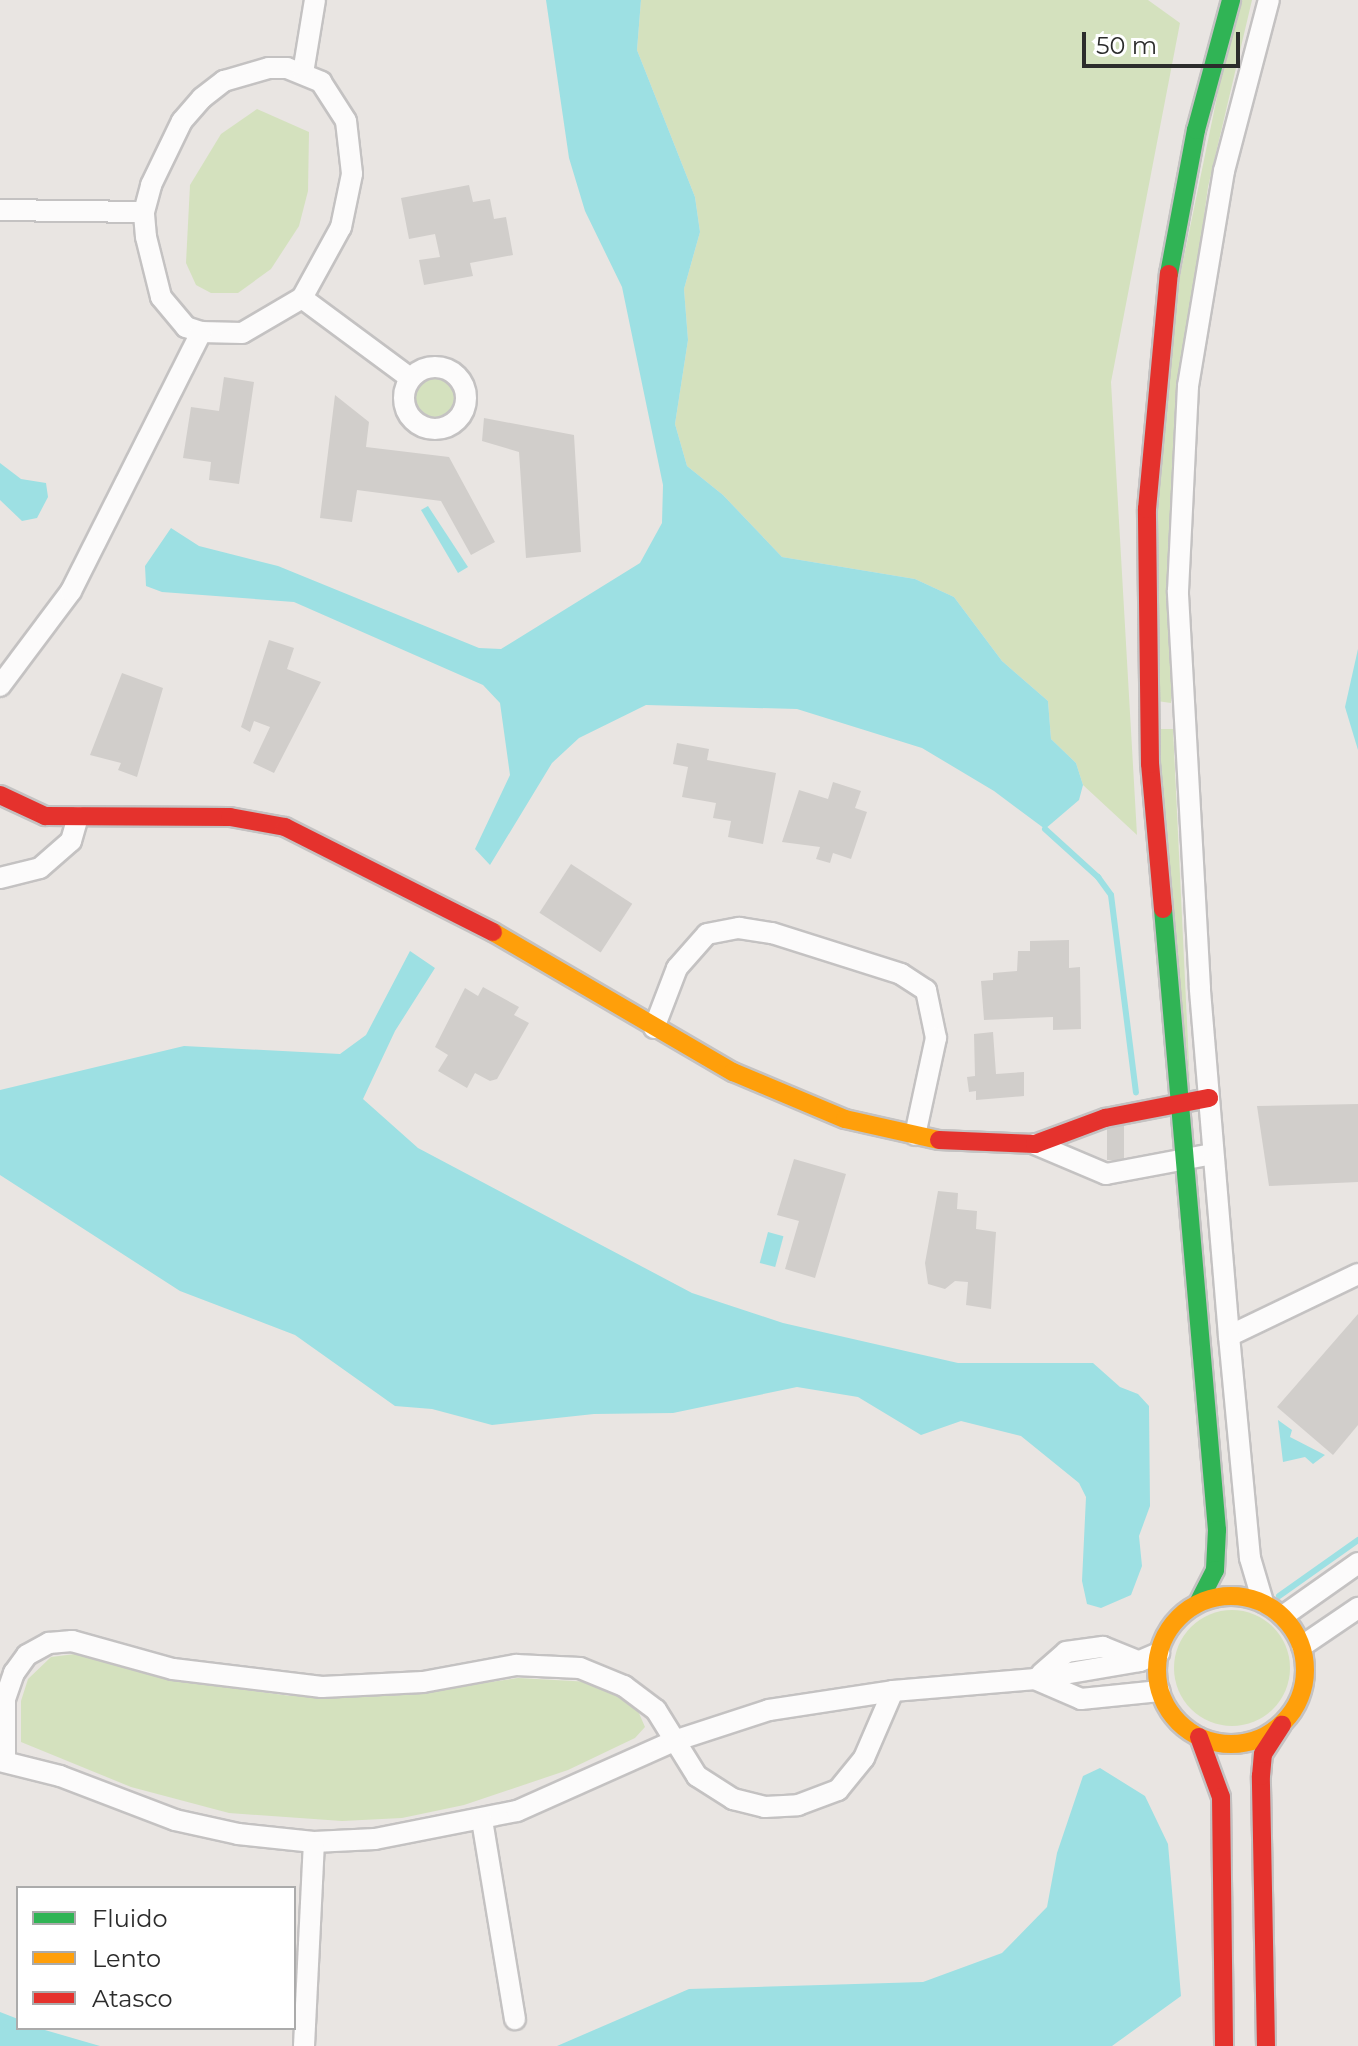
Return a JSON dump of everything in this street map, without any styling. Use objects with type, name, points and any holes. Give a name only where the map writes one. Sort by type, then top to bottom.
[{"type":"street","points":[[303,73],[315,0]]},
{"type":"street","points":[[1199,1602],[1215,1570],[1217,1530],[1150,764],[1147,509],[1162,309],[1196,130],[1231,0]]},
{"type":"street","points":[[1263,1602],[1250,1558],[1213,1154],[1178,591],[1188,386],[1224,171],[1269,0]]},
{"type":"street","points":[[287,68],[303,73],[333,96],[346,121],[352,174],[341,227],[302,298],[242,333],[201,332],[186,327],[161,297],[144,212],[165,152],[202,98],[247,71],[287,68]]},
{"type":"street","points":[[0,210],[144,212]]},
{"type":"street","points":[[302,298],[410,378]]},
{"type":"street","points":[[0,686],[71,591],[201,332]]},
{"type":"street","points":[[0,795],[45,816],[230,817],[285,827],[392,877],[497,934],[733,1072],[845,1119],[944,1141],[1035,1144],[1106,1174],[1186,1163],[1213,1154]]},
{"type":"street","points":[[0,878],[40,868],[71,841],[78,817]]},
{"type":"street","points":[[654,1028],[677,968],[707,934],[739,928],[772,933],[901,974],[926,990],[936,1038],[915,1135]]},
{"type":"street","points":[[1035,1144],[1105,1118],[1180,1100],[1209,1098]]},
{"type":"street","points":[[1229,1336],[1358,1274]]},
{"type":"street","points":[[1283,1616],[1358,1563]]},
{"type":"street","points":[[1149,1657],[1181,1615],[1199,1602],[1242,1595],[1263,1602],[1283,1616],[1302,1646],[1302,1693],[1263,1754],[1261,1776],[1266,2046]]},
{"type":"street","points":[[1302,1646],[1358,1608]]},
{"type":"street","points":[[893,1691],[864,1758],[838,1790],[798,1805],[765,1807],[733,1799],[697,1776],[674,1741],[656,1710],[624,1686],[580,1668],[516,1665],[423,1682],[322,1687],[173,1669],[72,1641],[49,1643],[27,1655],[14,1673],[5,1699],[2,1761],[60,1776],[175,1820],[238,1834],[314,1842],[375,1839],[517,1811],[674,1741],[769,1710],[893,1691],[1035,1679],[1081,1699],[1160,1691]]},
{"type":"street","points":[[1035,1679],[1066,1652],[1103,1647],[1149,1657]]},
{"type":"street","points":[[1149,1657],[1160,1691],[1182,1725],[1199,1737],[1243,1743],[1283,1723]]},
{"type":"street","points":[[1199,1737],[1221,1797],[1226,1909],[1224,2046]]},
{"type":"street","points":[[482,1820],[515,2019]]},
{"type":"street","points":[[304,2046],[314,1842]]},
{"type":"green space","points":[[641,0],[1148,0],[1180,23],[1111,382],[1137,835],[1083,785],[1076,763],[1051,739],[1048,701],[1002,661],[954,597],[915,579],[782,557],[723,495],[687,466],[675,424],[688,340],[684,289],[700,232],[695,197],[637,50]]},
{"type":"green space","points":[[1237,0],[1252,0],[1208,187],[1175,430],[1171,703],[1157,701],[1154,528],[1166,344]]},
{"type":"green space","points":[[257,109],[309,132],[308,191],[299,226],[271,269],[238,293],[211,293],[196,285],[186,263],[190,185],[221,134]]},
{"type":"green space","points":[[435,378],[449,384],[455,398],[449,412],[435,418],[421,412],[415,398],[421,384]]},
{"type":"green space","points":[[1155,729],[1173,729],[1190,1085]]},
{"type":"green space","points":[[1232,1610],[1254,1615],[1273,1627],[1285,1646],[1290,1668],[1285,1690],[1273,1709],[1254,1721],[1232,1726],[1210,1721],[1191,1709],[1179,1690],[1174,1668],[1179,1646],[1191,1627],[1210,1615]]},
{"type":"green space","points":[[75,1654],[170,1680],[291,1696],[393,1696],[518,1678],[591,1682],[635,1704],[645,1727],[635,1738],[568,1770],[464,1805],[402,1818],[342,1821],[229,1813],[131,1787],[21,1742],[21,1701],[28,1679],[51,1657]]},
{"type":"water","points":[[546,0],[641,0],[637,50],[695,197],[700,232],[684,289],[688,340],[675,424],[687,466],[723,495],[782,557],[915,579],[954,597],[1002,661],[1048,701],[1051,739],[1076,763],[1083,785],[1079,800],[1045,829],[994,791],[922,748],[797,709],[646,705],[579,738],[552,763],[490,865],[475,849],[510,775],[500,703],[483,685],[294,602],[162,592],[146,586],[145,566],[171,528],[199,546],[278,566],[479,648],[501,649],[640,563],[662,523],[663,485],[622,287],[585,211],[569,158]]},
{"type":"water","points":[[0,463],[21,479],[46,483],[48,497],[37,518],[22,521],[0,500]]},
{"type":"water","points":[[428,506],[468,567],[458,573],[421,510]]},
{"type":"water","points":[[1358,649],[1358,750],[1345,707]]},
{"type":"water","points":[[410,951],[435,968],[395,1031],[363,1099],[418,1148],[692,1293],[783,1323],[958,1363],[1093,1363],[1120,1387],[1138,1394],[1149,1406],[1150,1506],[1139,1536],[1142,1566],[1131,1595],[1101,1608],[1087,1604],[1082,1581],[1086,1497],[1079,1483],[1021,1436],[961,1421],[921,1435],[858,1397],[797,1387],[673,1413],[594,1414],[492,1425],[432,1409],[395,1406],[295,1335],[180,1291],[0,1175],[0,1090],[184,1046],[340,1054],[366,1035]]},
{"type":"water","points":[[768,1232],[783,1236],[775,1267],[760,1263]]},
{"type":"water","points":[[1278,1420],[1292,1430],[1290,1437],[1325,1455],[1313,1464],[1305,1457],[1283,1462]]},
{"type":"water","points":[[1100,1768],[1145,1796],[1168,1844],[1181,1996],[1112,2046],[557,2046],[689,1989],[923,1982],[1002,1953],[1047,1907],[1057,1853],[1083,1776]]},
{"type":"water","points":[[0,2012],[16,2018],[16,2030],[45,2030],[100,2046],[0,2046]]},
{"type":"building","points":[[469,185],[473,202],[490,199],[494,219],[506,217],[513,255],[470,263],[473,276],[424,285],[419,260],[440,257],[435,234],[409,239],[401,198]]},
{"type":"building","points":[[224,377],[254,382],[239,484],[209,480],[211,462],[183,458],[191,407],[219,411]]},
{"type":"building","points":[[335,395],[369,422],[366,447],[449,457],[495,542],[471,555],[441,501],[357,490],[352,522],[320,518]]},
{"type":"building","points":[[484,418],[574,435],[581,552],[526,558],[519,452],[482,441]]},
{"type":"building","points":[[269,640],[294,648],[287,669],[321,682],[274,773],[253,763],[270,727],[254,721],[250,732],[241,727]]},
{"type":"building","points":[[122,673],[163,688],[137,777],[118,770],[121,763],[90,755]]},
{"type":"building","points":[[677,743],[709,749],[707,760],[776,773],[763,844],[728,837],[731,821],[713,818],[716,803],[682,797],[688,767],[673,764]]},
{"type":"building","points":[[833,782],[861,791],[855,808],[867,812],[851,859],[833,853],[830,863],[816,859],[820,847],[782,842],[799,790],[828,799]]},
{"type":"building","points":[[571,864],[632,904],[601,952],[539,913]]},
{"type":"building","points":[[1069,940],[1069,968],[1080,967],[1081,1029],[1053,1030],[1053,1017],[984,1020],[981,981],[993,980],[993,973],[1017,971],[1018,951],[1030,951],[1030,941]]},
{"type":"building","points":[[483,987],[519,1007],[514,1015],[529,1023],[497,1079],[490,1081],[475,1073],[467,1088],[438,1071],[448,1055],[435,1047],[465,988],[478,996]]},
{"type":"building","points":[[993,1032],[996,1074],[1024,1072],[1024,1096],[976,1100],[976,1091],[969,1092],[967,1077],[975,1076],[974,1034]]},
{"type":"building","points":[[1358,1104],[1358,1182],[1269,1186],[1257,1106]]},
{"type":"building","points":[[1107,1123],[1124,1123],[1124,1160],[1107,1160]]},
{"type":"building","points":[[794,1159],[846,1174],[815,1278],[785,1269],[799,1221],[777,1215]]},
{"type":"building","points":[[938,1191],[958,1193],[957,1209],[977,1211],[976,1229],[996,1232],[991,1309],[966,1305],[968,1282],[955,1281],[945,1289],[928,1284],[925,1263]]},
{"type":"building","points":[[1358,1314],[1358,1425],[1333,1455],[1277,1407]]},
{"type":"waterway","points":[[1045,829],[1098,877],[1111,895],[1136,1092]]},
{"type":"waterway","points":[[1279,1596],[1358,1540]]},
{"type":"traffic: fast","points":[[1169,274],[1196,130],[1231,0]]},
{"type":"traffic: fast","points":[[1163,909],[1217,1530],[1215,1570],[1199,1602]]},
{"type":"traffic: slow","points":[[493,932],[733,1072],[845,1119],[939,1140]]},
{"type":"traffic: slow","points":[[1231,1596],[1259,1601],[1283,1618],[1300,1642],[1305,1670],[1300,1698],[1283,1722],[1259,1739],[1231,1744],[1203,1739],[1179,1722],[1162,1698],[1157,1670],[1162,1642],[1179,1618],[1203,1601],[1231,1596]]},
{"type":"traffic: jam","points":[[1163,909],[1150,764],[1147,509],[1169,274]]},
{"type":"traffic: jam","points":[[0,795],[45,816],[230,817],[285,827],[493,932]]},
{"type":"traffic: jam","points":[[939,1140],[1035,1144],[1105,1118],[1209,1098]]},
{"type":"traffic: jam","points":[[1266,2046],[1261,1776],[1263,1754],[1282,1725]]},
{"type":"traffic: jam","points":[[1199,1737],[1221,1797],[1224,2046]]}]
